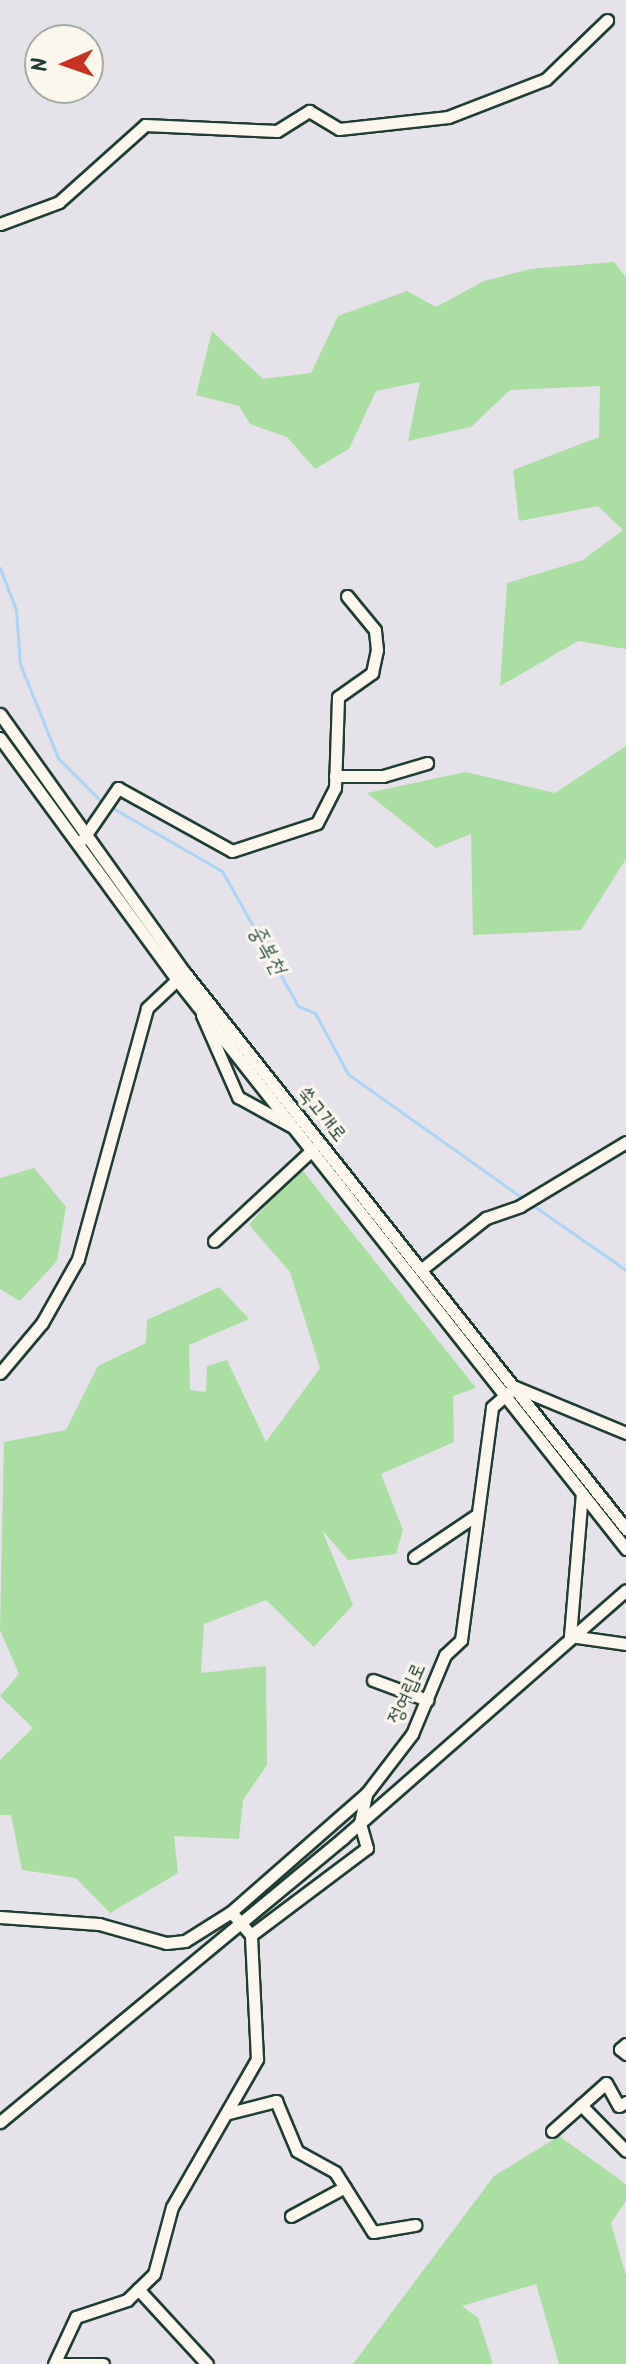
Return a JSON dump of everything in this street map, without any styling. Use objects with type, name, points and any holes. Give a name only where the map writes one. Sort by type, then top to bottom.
[{"type":"street","points":[[0,224],[59,202],[145,125],[277,131],[309,111],[339,129],[448,117],[546,79],[607,20]]},
{"type":"street","points":[[83,839],[102,819],[118,788],[232,851],[317,823],[335,776],[338,697],[372,673],[377,650],[375,630],[347,596]]},
{"type":"street","name":"쑥고개로","points":[[0,714],[83,839],[181,976],[201,1011],[292,1126],[626,1529]]},
{"type":"street","name":"쑥고개로","points":[[0,738],[181,976],[422,1269],[582,1493],[626,1549]]},
{"type":"street","points":[[335,776],[383,776],[427,763]]},
{"type":"street","points":[[0,1373],[42,1323],[78,1259],[147,1008],[181,976]]},
{"type":"street","points":[[201,1011],[238,1097],[292,1126]]},
{"type":"street","points":[[422,1269],[486,1218],[520,1206],[537,1191],[626,1142]]},
{"type":"street","points":[[214,1241],[312,1150]]},
{"type":"street","points":[[510,1390],[626,1433]]},
{"type":"street","name":"정여립로","points":[[0,1917],[99,1924],[166,1943],[185,1941],[231,1912],[366,1794],[412,1734],[445,1655],[461,1640],[475,1516],[492,1407],[510,1390]]},
{"type":"street","points":[[570,1636],[582,1493]]},
{"type":"street","points":[[414,1557],[475,1516]]},
{"type":"street","points":[[0,2122],[360,1823],[626,1590]]},
{"type":"street","points":[[570,1636],[626,1644]]},
{"type":"street","points":[[373,1680],[427,1700]]},
{"type":"street","points":[[251,1935],[367,1848],[360,1823],[366,1794]]},
{"type":"street","points":[[103,2364],[56,2364],[76,2317],[138,2289],[154,2274],[172,2207],[229,2113],[257,2059],[251,1935],[231,1912]]},
{"type":"street","points":[[626,2044],[620,2049],[626,2054]]},
{"type":"street","points":[[552,2131],[606,2083],[619,2106],[626,2102]]},
{"type":"street","points":[[229,2113],[276,2101],[297,2151],[335,2172],[373,2232],[415,2225]]},
{"type":"street","points":[[581,2105],[626,2151]]},
{"type":"street","points":[[291,2216],[345,2187]]},
{"type":"street","points":[[138,2289],[207,2364]]},
{"type":"green space","points":[[614,262],[626,277],[626,649],[578,641],[500,686],[507,583],[583,560],[623,530],[598,506],[519,521],[513,470],[599,437],[600,386],[510,390],[471,427],[408,441],[420,382],[376,391],[349,449],[315,469],[287,437],[250,424],[239,406],[196,395],[212,331],[263,379],[311,373],[338,316],[407,291],[436,307],[484,281],[530,269]]},
{"type":"green space","points":[[626,746],[626,859],[581,930],[473,935],[471,834],[436,848],[367,793],[466,772],[555,793]]},
{"type":"green space","points":[[299,1166],[476,1388],[453,1396],[454,1442],[381,1474],[403,1530],[396,1554],[348,1560],[322,1530],[353,1605],[314,1647],[266,1600],[204,1624],[201,1673],[266,1666],[267,1765],[243,1800],[239,1839],[174,1836],[178,1873],[110,1913],[76,1878],[22,1870],[11,1815],[0,1815],[0,1760],[33,1728],[0,1696],[19,1674],[0,1630],[4,1442],[66,1430],[98,1366],[146,1343],[147,1320],[219,1287],[249,1319],[189,1345],[190,1390],[206,1392],[207,1366],[227,1360],[266,1442],[320,1368],[290,1272],[249,1225]]},
{"type":"green space","points":[[34,1168],[66,1207],[57,1261],[20,1301],[0,1289],[0,1178]]},
{"type":"green space","points":[[559,2136],[626,2184],[626,2201],[611,2223],[626,2276],[626,2364],[559,2364],[536,2284],[462,2306],[478,2318],[493,2364],[353,2364],[494,2176]]},
{"type":"waterway","name":"중복천","points":[[0,568],[16,610],[20,664],[58,758],[104,804]]},
{"type":"waterway","name":"중복천","points":[[111,807],[222,871],[298,1006],[315,1013],[348,1074],[524,1199]]},
{"type":"waterway","name":"중복천","points":[[531,1204],[626,1270]]}]
